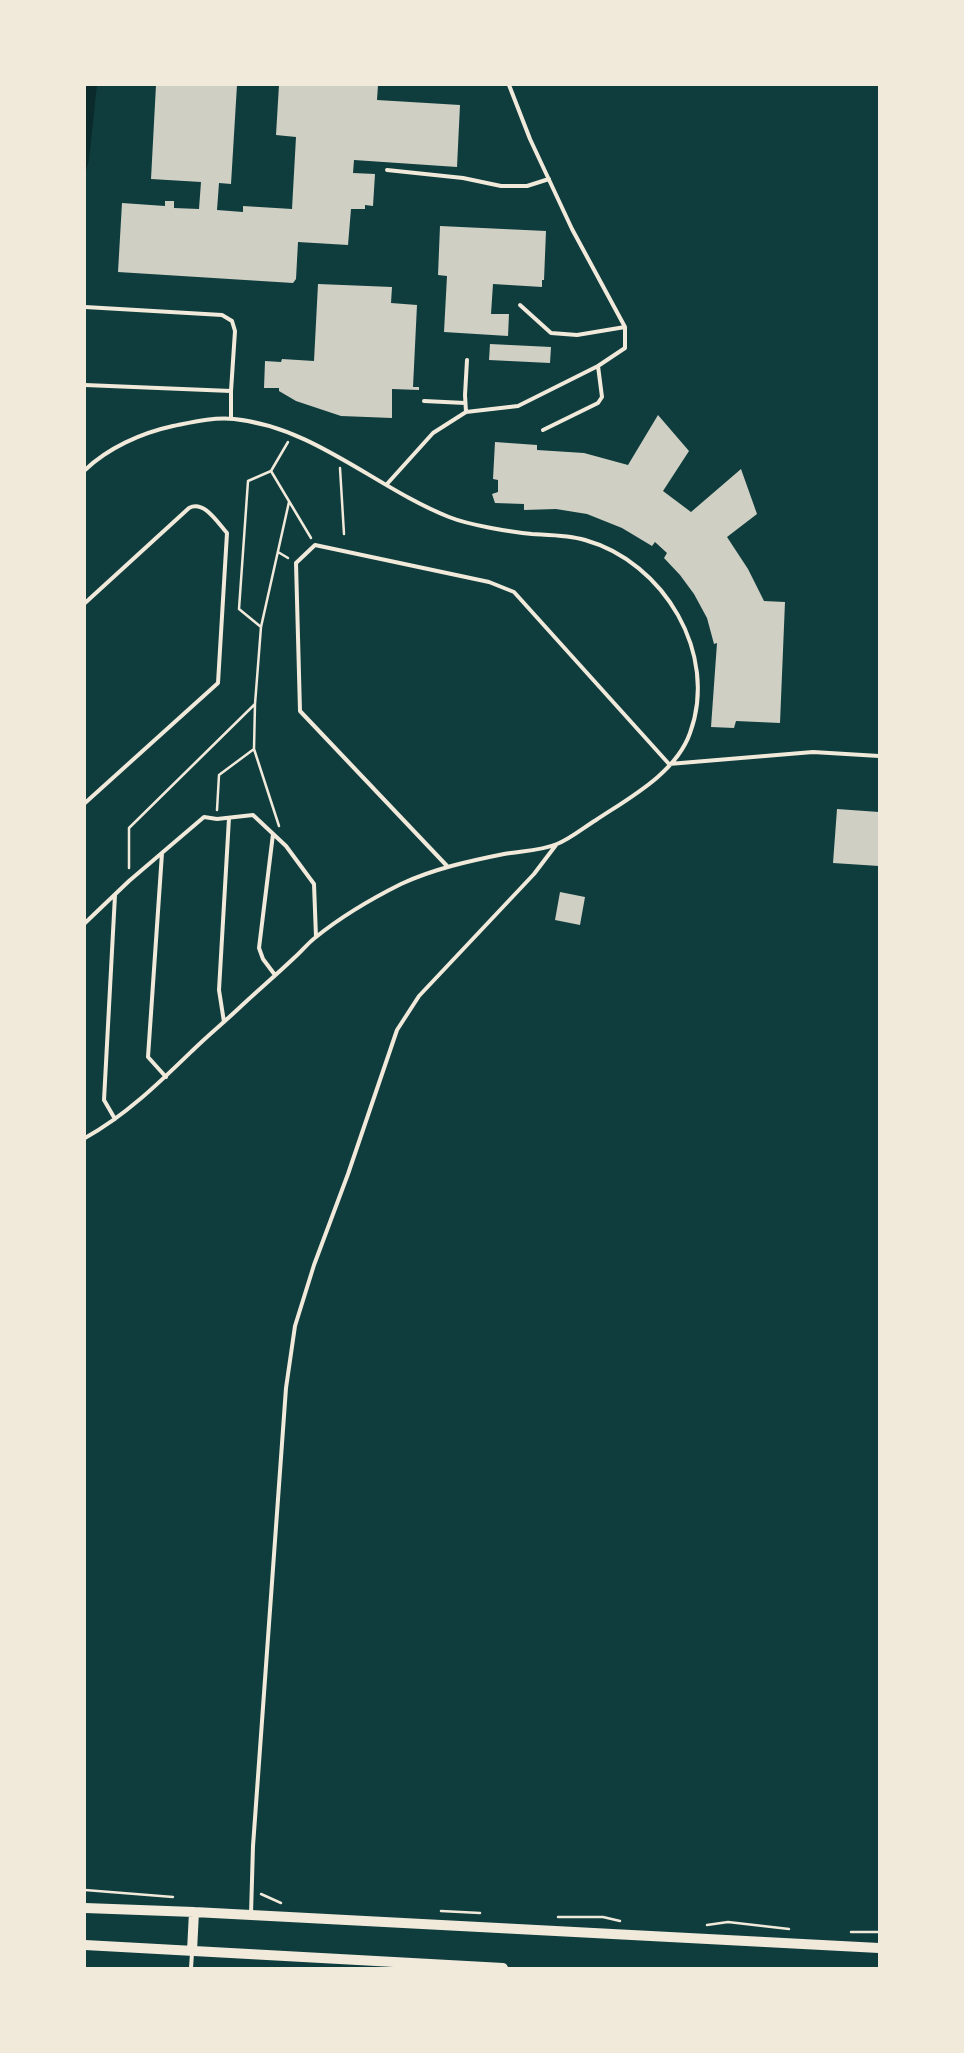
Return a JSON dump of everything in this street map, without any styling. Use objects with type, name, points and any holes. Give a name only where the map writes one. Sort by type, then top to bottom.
[{"type":"main road","points":[[85,1908],[251,1914],[879,1948]]},
{"type":"main road","points":[[192,1951],[194,1912]]},
{"type":"main road","points":[[85,1945],[503,1968]]},
{"type":"lane","points":[[387,484],[434,433],[466,412],[518,406],[598,366],[625,348],[625,326],[572,229],[530,139],[509,85]]},
{"type":"lane","points":[[387,170],[463,178],[501,186],[527,186],[549,179]]},
{"type":"lane","points":[[520,305],[551,334],[577,335],[625,326]]},
{"type":"lane","points":[[85,307],[222,315],[232,321],[235,330],[231,419]]},
{"type":"lane","points":[[466,412],[467,360]]},
{"type":"lane","points":[[543,430],[598,403],[602,397],[598,366]]},
{"type":"lane","points":[[85,385],[231,391]]},
{"type":"lane","points":[[424,401],[465,403]]},
{"type":"lane","points":[[85,470],[129,440],[158,429],[205,419],[231,419],[256,423],[293,434],[412,499],[452,518],[519,533],[580,538],[603,546],[634,564],[661,590],[684,628],[694,649],[698,673],[694,716],[690,734],[680,752],[635,796],[556,845],[534,874],[418,996],[397,1030],[348,1174],[314,1265],[295,1326],[286,1388],[253,1846],[251,1914]]},
{"type":"lane","points":[[85,460],[89,466]]},
{"type":"lane","points":[[85,603],[189,508],[195,505],[202,506],[227,533],[218,683],[85,803]]},
{"type":"lane","points":[[448,867],[300,712],[296,563],[315,546],[489,582],[514,592],[669,764]]},
{"type":"lane","points":[[669,764],[813,752],[879,756]]},
{"type":"lane","points":[[85,922],[204,817],[217,819],[253,815],[286,846],[314,884],[316,937]]},
{"type":"lane","points":[[224,1022],[219,990],[229,818]]},
{"type":"lane","points":[[273,834],[259,948],[275,975]]},
{"type":"lane","points":[[85,1138],[106,1127],[166,1077],[316,937],[373,898],[406,882],[460,862],[556,845]]},
{"type":"lane","points":[[162,853],[148,1057],[166,1077]]},
{"type":"lane","points":[[114,895],[104,1100],[115,1119]]},
{"type":"lane","points":[[191,1968],[192,1951]]},
{"type":"path","points":[[340,458],[344,534]]},
{"type":"path","points":[[270,471],[315,546]]},
{"type":"path","points":[[261,627],[289,502]]},
{"type":"path","points":[[255,704],[254,749],[286,846]]},
{"type":"path","points":[[217,819],[219,775],[254,749]]},
{"type":"water","points":[[85,85],[97,85],[89,160],[85,174]]},
{"type":"building","points":[[156,85],[237,85],[231,184],[219,183],[217,210],[243,212],[243,206],[292,209],[296,137],[276,135],[279,85],[378,85],[377,100],[460,105],[457,167],[354,160],[353,173],[375,174],[373,206],[365,205],[365,209],[351,209],[348,245],[298,242],[296,279],[293,283],[118,272],[122,203],[165,206],[165,201],[174,201],[174,208],[199,209],[201,182],[151,179]]},
{"type":"building","points":[[440,226],[546,231],[542,287],[493,284],[491,314],[509,314],[508,336],[444,332],[447,276],[438,275]]},
{"type":"building","points":[[318,284],[392,287],[391,303],[417,305],[413,387],[419,387],[419,390],[392,389],[392,418],[341,416],[296,401],[279,391],[279,388],[264,388],[265,361],[281,362],[282,359],[314,361]]},
{"type":"building","points":[[490,344],[551,347],[550,363],[489,360]]},
{"type":"building","points":[[658,415],[689,451],[663,491],[691,512],[741,469],[757,514],[727,537],[748,569],[764,601],[785,602],[780,723],[736,721],[734,728],[711,727],[717,643],[714,644],[707,618],[694,594],[664,558],[667,553],[655,542],[652,546],[622,528],[587,514],[556,509],[524,510],[524,504],[495,503],[492,494],[498,492],[498,480],[493,479],[495,442],[537,445],[537,450],[584,453],[628,465]]},
{"type":"building","points":[[837,809],[879,812],[879,866],[833,863]]},
{"type":"building","points":[[560,892],[585,897],[580,925],[555,920]]}]
